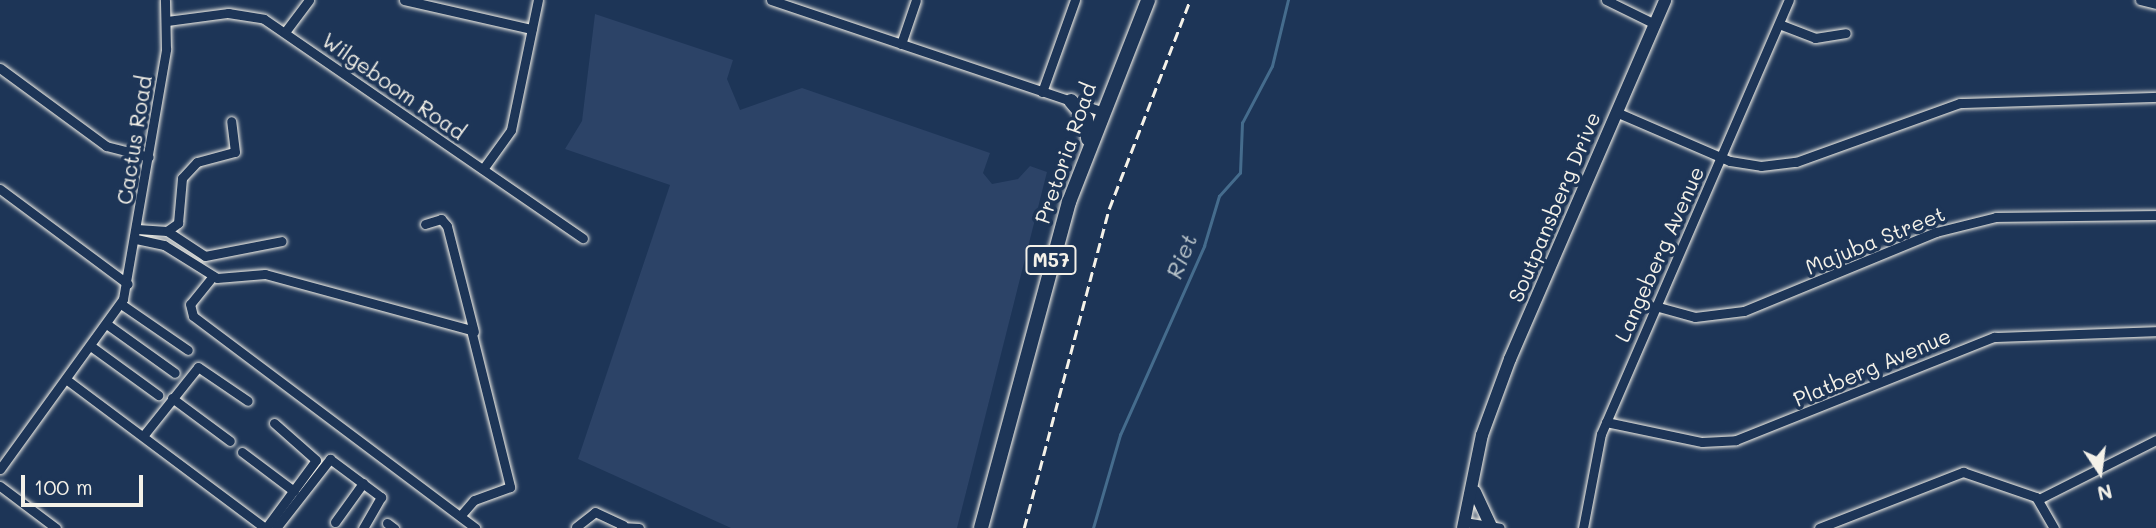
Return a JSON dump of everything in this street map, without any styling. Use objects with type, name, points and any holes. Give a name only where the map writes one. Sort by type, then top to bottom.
[{"type":"main road","name":"Pretoria Road","points":[[981,528],[1088,148],[1147,0]]},
{"type":"main road","points":[[1072,101],[1086,119],[1088,148]]},
{"type":"street","name":"Cactus Road","points":[[0,469],[121,304],[128,284],[149,157],[167,21],[165,0]]},
{"type":"street","points":[[285,32],[309,0]]},
{"type":"street","points":[[404,0],[532,29]]},
{"type":"street","points":[[483,169],[509,136],[538,0]]},
{"type":"street","points":[[771,0],[1101,111]]},
{"type":"street","points":[[901,44],[916,0]]},
{"type":"street","points":[[1042,92],[1075,0]]},
{"type":"street","points":[[1606,0],[1655,24]]},
{"type":"street","name":"Soutpansberg Drive","points":[[1467,525],[1485,432],[1616,112],[1665,0]]},
{"type":"street","name":"Langeberg Avenue","points":[[1583,528],[1606,422],[1789,0]]},
{"type":"street","points":[[2140,0],[2156,4]]},
{"type":"street","name":"Wilgeboom Road","points":[[167,21],[243,13],[285,32],[583,238]]},
{"type":"street","points":[[1779,24],[1815,38],[1846,33]]},
{"type":"street","points":[[0,68],[106,146],[149,157]]},
{"type":"street","points":[[1616,112],[1721,158],[1761,166],[1796,162],[1913,115],[1969,102],[2156,97]]},
{"type":"street","points":[[167,231],[180,220],[178,189],[188,169],[235,152],[231,121]]},
{"type":"street","points":[[0,189],[128,284]]},
{"type":"street","name":"Majuba Street","points":[[1655,306],[1695,317],[1744,311],[1936,232],[1996,217],[2156,215]]},
{"type":"street","points":[[425,224],[441,219],[447,226],[510,487],[474,500],[460,516]]},
{"type":"street","points":[[137,229],[167,231],[205,256],[282,241]]},
{"type":"street","points":[[136,240],[164,245],[213,276],[265,274],[453,321],[475,334]]},
{"type":"street","points":[[213,276],[190,304],[193,316],[475,528]]},
{"type":"street","points":[[121,304],[188,350]]},
{"type":"street","points":[[108,325],[175,373]]},
{"type":"street","name":"Platberg Avenue","points":[[1606,422],[1692,441],[1736,440],[1994,337],[2156,331]]},
{"type":"street","points":[[92,347],[158,395]]},
{"type":"street","points":[[143,436],[198,367],[248,401]]},
{"type":"street","points":[[67,380],[265,528],[316,458],[274,422]]},
{"type":"street","points":[[172,398],[230,441]]},
{"type":"street","name":"Soutpansberg Drive","points":[[1467,525],[1485,432]]},
{"type":"street","points":[[2039,499],[2156,440]]},
{"type":"street","points":[[242,452],[294,491]]},
{"type":"street","points":[[276,528],[328,460],[382,499],[363,528]]},
{"type":"street","points":[[1819,528],[1955,473],[1985,476],[2039,499],[2054,528]]},
{"type":"street","points":[[335,522],[363,483]]},
{"type":"street","points":[[0,486],[56,528]]},
{"type":"street","points":[[1475,492],[1496,527]]},
{"type":"street","points":[[576,527],[595,512],[621,527],[639,528]]},
{"type":"street","points":[[1467,525],[1496,527]]},
{"type":"shaded area","points":[[595,14],[733,60],[727,79],[740,110],[802,88],[990,153],[983,173],[992,184],[1018,179],[1030,166],[1047,172],[957,528],[731,528],[578,459],[670,185],[565,149],[582,121]]},
{"type":"waterway","name":"Riet","points":[[1093,528],[1120,435],[1204,246],[1219,196],[1240,173],[1242,123],[1272,66],[1288,0]]},
{"type":"railway","points":[[1024,528],[1109,209],[1190,0]]}]
